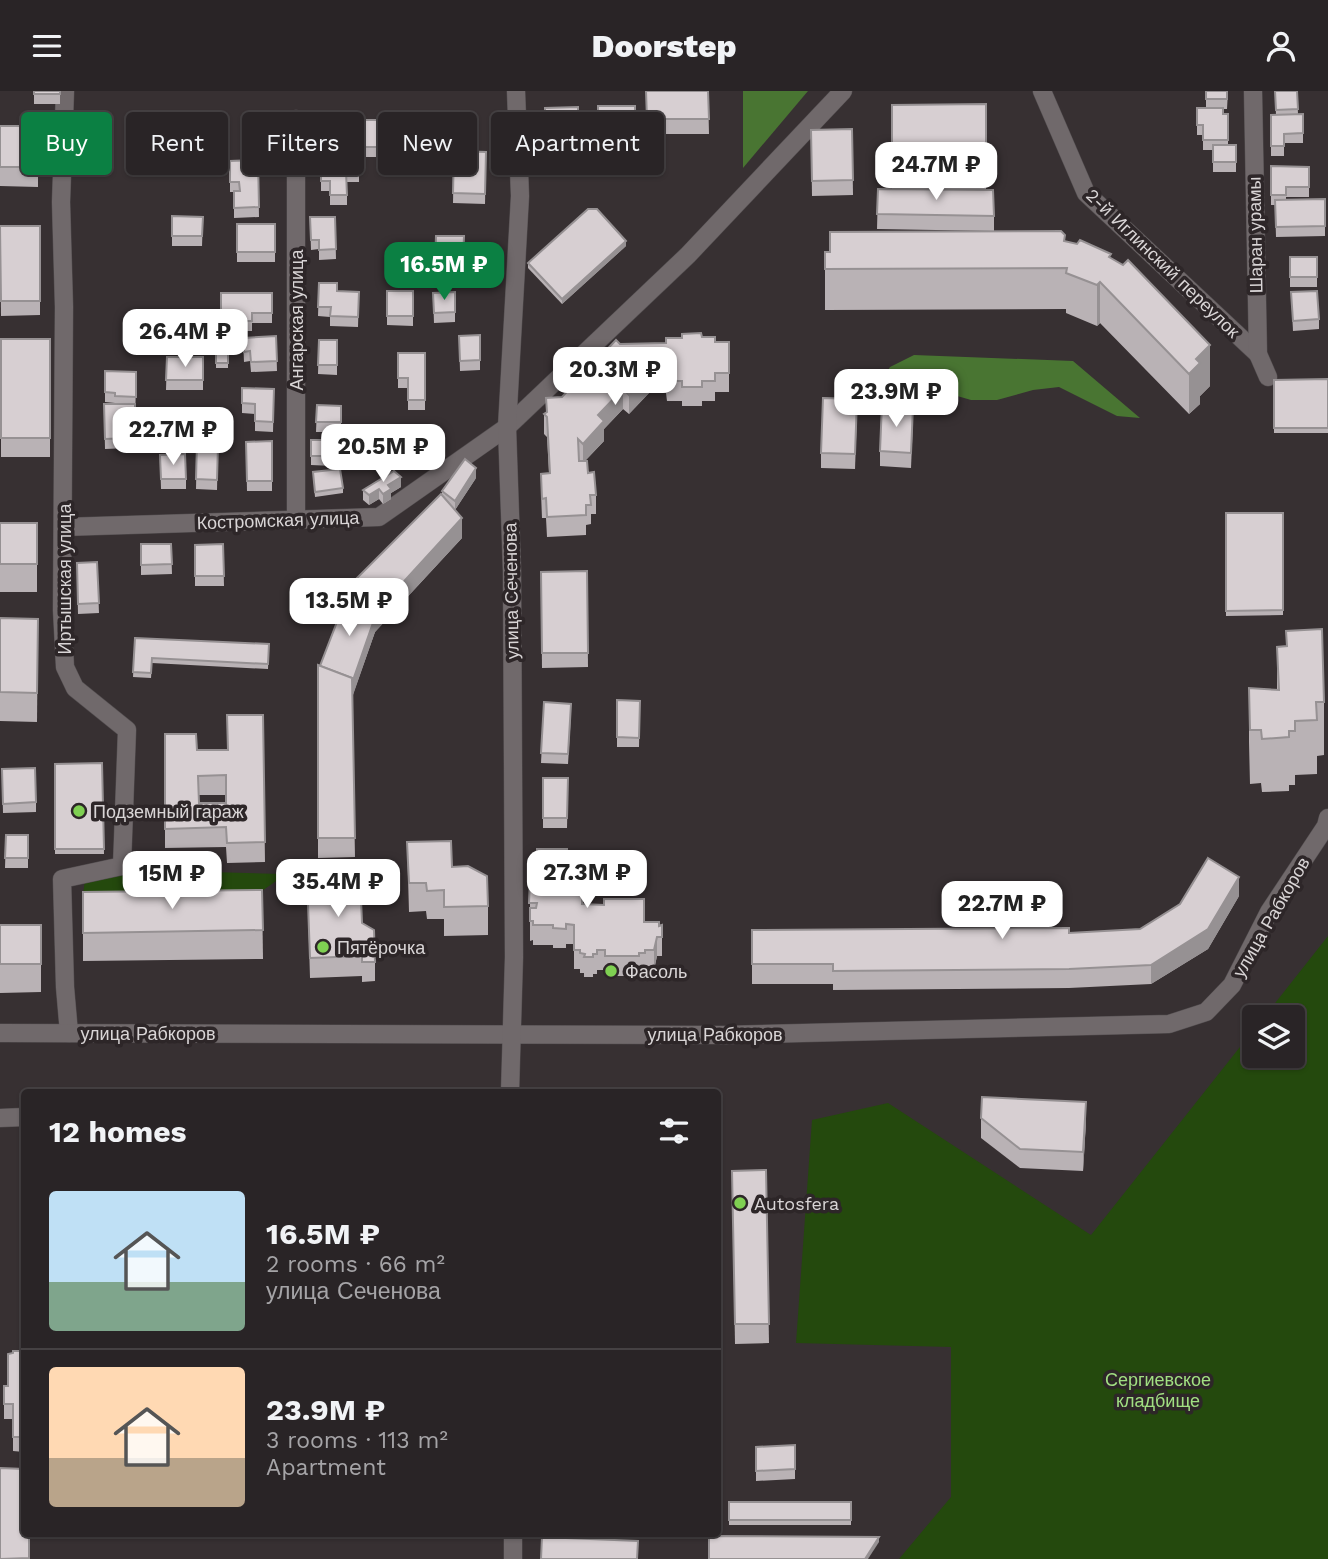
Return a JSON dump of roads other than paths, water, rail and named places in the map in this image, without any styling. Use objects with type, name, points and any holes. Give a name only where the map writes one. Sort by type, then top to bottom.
[{"type":"street","name":"Иртышская улица","points":[[65,91],[61,202],[64,307],[62,610],[65,667],[75,688],[127,730],[122,866],[62,879],[69,1033]]},
{"type":"street","name":"улица Сеченова","points":[[510,1089],[514,957],[512,585],[507,427],[520,197],[516,91]]},
{"type":"street","name":"Костромская улица","points":[[63,527],[379,517],[507,427],[688,255],[844,91]]},
{"type":"street","name":"2-й Иглинский переулок","points":[[1042,91],[1086,193],[1258,354]]},
{"type":"street","name":"Шаран урамы","points":[[1252,91],[1258,354],[1268,377]]},
{"type":"street","name":"Ангарская улица","points":[[296,175],[296,520]]},
{"type":"street","name":"улица Рабкоров","points":[[0,1034],[726,1035],[1168,1024],[1206,1012],[1232,985],[1269,912],[1327,823]]},
{"type":"street","points":[[0,1118],[21,1117]]},
{"type":"street","points":[[513,1537],[513,1559]]},
{"type":"place","name":"Подземный гараж","points":[[79,811]]},
{"type":"place","name":"Пятёрочка","points":[[323,947]]},
{"type":"place","name":"Фасоль","points":[[611,971]]},
{"type":"place","name":"Autosfera","points":[[740,1203]]},
{"type":"park label","name":"Сергиевское кладбище","points":[[1158,1390]]}]
